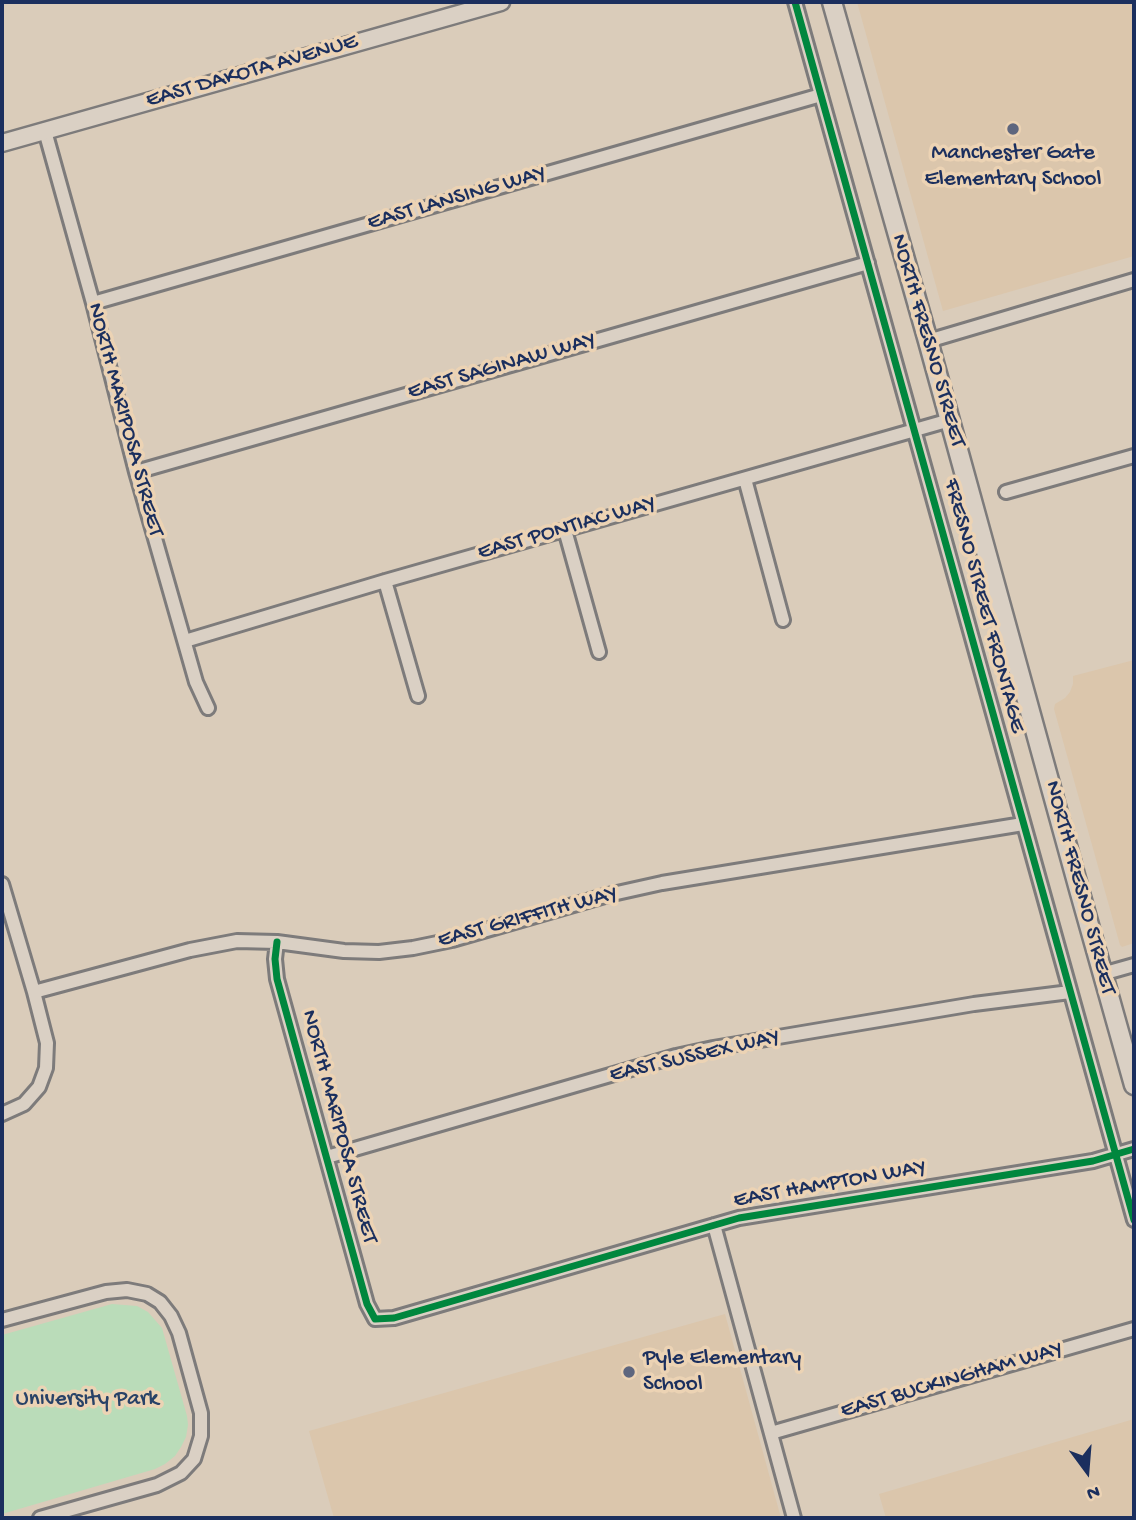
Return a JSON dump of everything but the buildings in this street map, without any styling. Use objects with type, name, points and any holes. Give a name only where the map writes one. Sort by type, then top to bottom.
[{"type":"main road","name":"NORTH FRESNO STREET","points":[[832,2],[1134,1085]]},
{"type":"street","name":"EAST DAKOTA AVENUE","points":[[2,144],[501,2]]},
{"type":"street","name":"FRESNO STREET FRONTAGE","points":[[795,2],[1134,1220]]},
{"type":"street","name":"EAST LANSING WAY","points":[[93,303],[821,95]]},
{"type":"street","name":"NORTH MARIPOSA STREET","points":[[45,131],[136,472],[196,682],[208,708]]},
{"type":"street","name":"EAST SAGINAW WAY","points":[[136,472],[868,263]]},
{"type":"street","points":[[928,341],[1134,280]]},
{"type":"street","name":"EAST PONTIAC WAY","points":[[185,641],[385,581],[950,420]]},
{"type":"street","points":[[1006,492],[1134,456]]},
{"type":"street","points":[[745,479],[783,620]]},
{"type":"street","points":[[565,530],[599,652]]},
{"type":"street","points":[[385,581],[418,696]]},
{"type":"street","name":"EAST GRIFFITH WAY","points":[[34,992],[190,950],[237,941],[277,942],[344,951],[379,952],[413,948],[452,940],[608,895],[662,883],[1023,824]]},
{"type":"street","points":[[2,884],[4,899],[34,992],[47,1043],[47,1068],[39,1087],[24,1104],[2,1114]]},
{"type":"street","name":"NORTH MARIPOSA STREET","points":[[277,942],[277,979],[367,1304],[375,1319]]},
{"type":"street","points":[[1102,974],[1134,965]]},
{"type":"street","name":"EAST SUSSEX WAY","points":[[327,1157],[676,1056],[974,1004],[1070,992]]},
{"type":"street","name":"EAST HAMPTON WAY","points":[[375,1319],[394,1318],[739,1218],[1093,1161],[1134,1149]]},
{"type":"street","points":[[714,1225],[794,1518]]},
{"type":"street","points":[[2,1321],[106,1292],[127,1290],[147,1294],[160,1302],[172,1316],[201,1413],[201,1436],[194,1459],[181,1473],[158,1485],[40,1518]]},
{"type":"street","name":"EAST BUCKINGHAM WAY","points":[[771,1433],[1134,1329]]},
{"type":"shaded area","name":"Manchester Gate Elementary School","points":[[857,2],[1134,2],[1134,256],[943,311]]},
{"type":"shaded area","points":[[1134,660],[1134,943],[1122,947],[1054,709],[1055,704],[1070,692],[1073,676]]},
{"type":"shaded area","name":"Pyle Elementary School","points":[[725,1314],[781,1518],[334,1518],[309,1431]]},
{"type":"shaded area","points":[[1134,1419],[1134,1518],[886,1518],[879,1494]]},
{"type":"green space","name":"University Park","points":[[112,1304],[137,1306],[148,1312],[162,1328],[187,1416],[186,1437],[181,1447],[175,1456],[155,1469],[2,1514],[2,1335]]},
{"type":"cycle path","points":[[795,2],[1134,1220]]},
{"type":"cycle path","points":[[277,942],[277,979],[367,1304],[375,1319],[394,1318],[739,1218],[1093,1161],[1134,1149]]},
{"type":"place","name":"Manchester Gate Elementary School","points":[[1013,129]]},
{"type":"place","name":"Pyle Elementary School","points":[[629,1372]]}]
